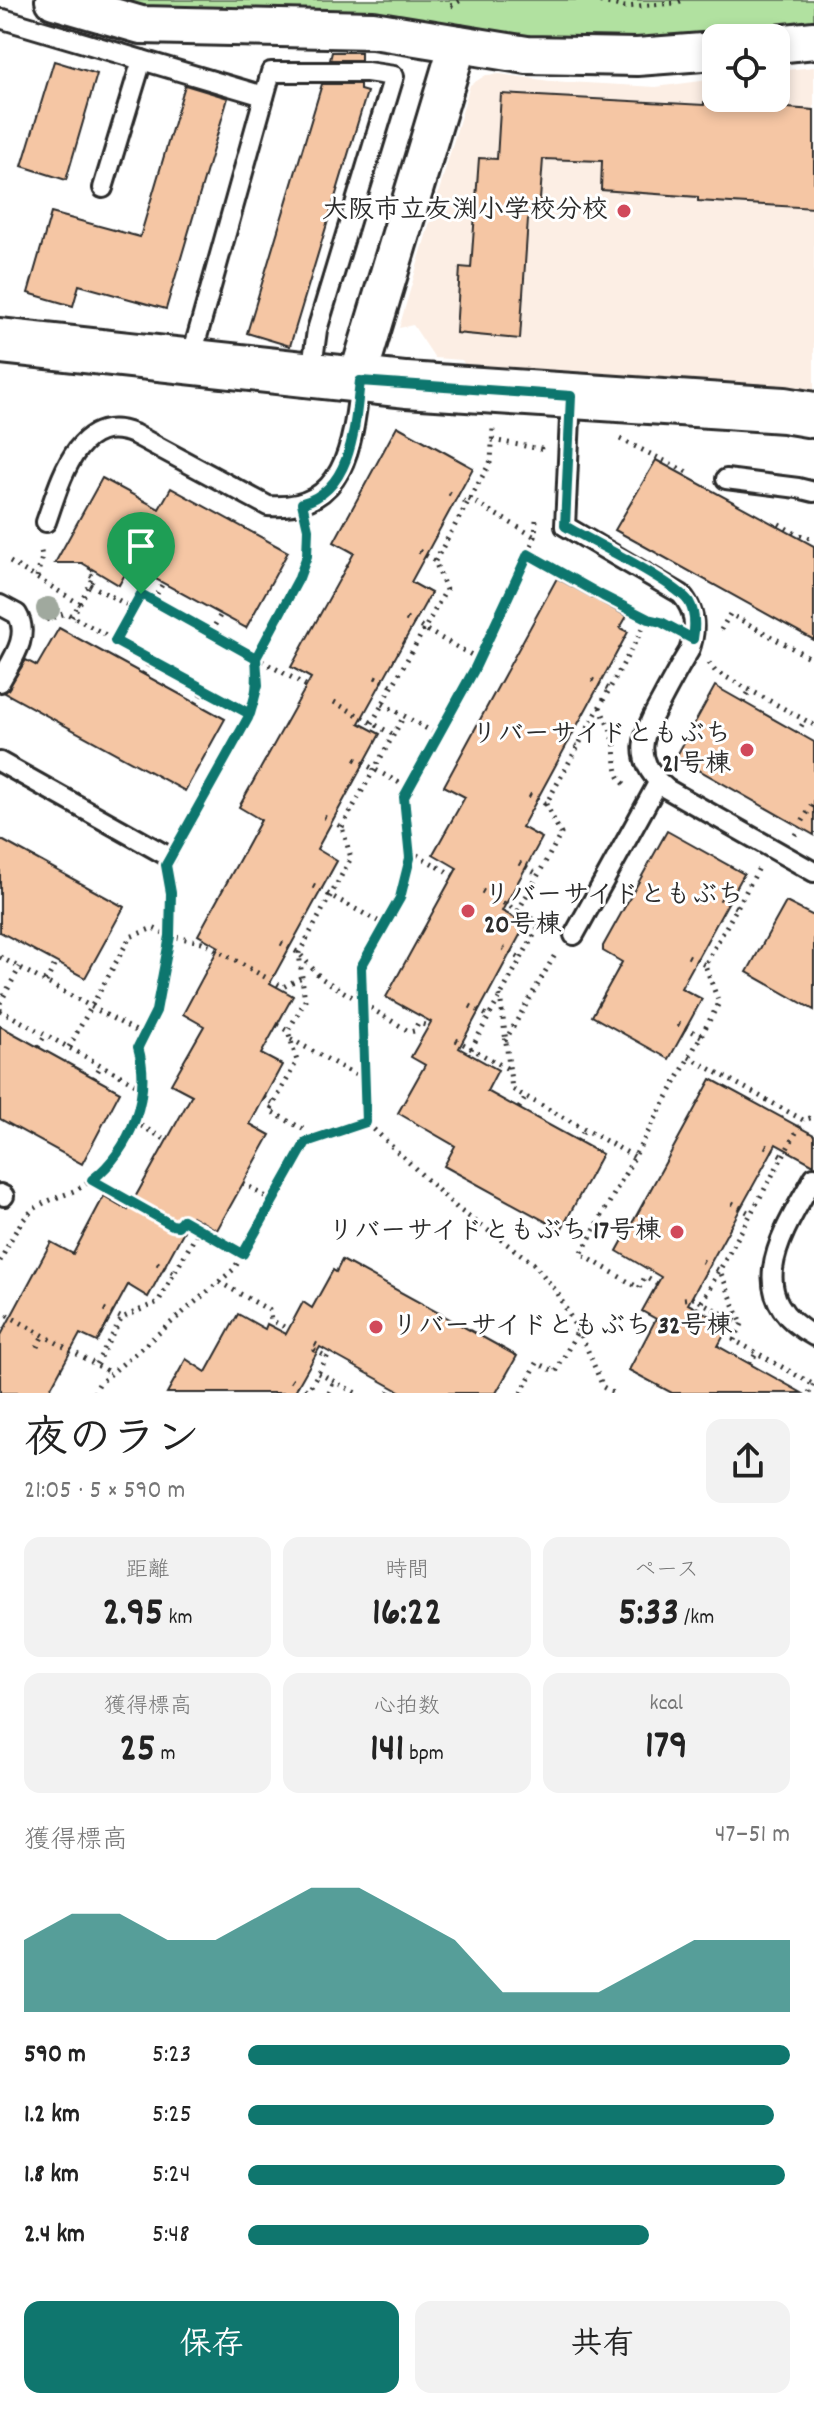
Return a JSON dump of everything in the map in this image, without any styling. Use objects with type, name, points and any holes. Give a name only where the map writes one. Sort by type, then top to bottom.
[{"type":"street","points":[[54,0],[141,25],[373,30],[527,55],[583,57],[702,52]]},
{"type":"street","points":[[790,43],[814,40]]},
{"type":"street","points":[[359,380],[458,44]]},
{"type":"street","points":[[0,341],[359,380],[784,410],[814,415]]},
{"type":"lane","points":[[3,19],[264,96]]},
{"type":"lane","points":[[103,188],[142,60]]},
{"type":"lane","points":[[190,362],[271,72],[367,72],[394,76],[317,330],[311,375]]},
{"type":"lane","points":[[46,522],[62,478],[79,445],[90,437],[111,430],[134,434],[268,506],[285,508],[318,496],[341,471],[353,441],[359,380]]},
{"type":"lane","points":[[571,396],[565,526],[681,594],[694,615],[693,639],[643,736],[644,760],[658,783],[814,872]]},
{"type":"lane","points":[[726,479],[814,492]]},
{"type":"lane","points":[[0,605],[17,614],[22,629],[21,642],[0,682]]},
{"type":"lane","points":[[0,762],[170,855]]},
{"type":"lane","points":[[574,935],[658,783]]},
{"type":"lane","points":[[814,1177],[776,1247],[773,1261],[777,1297],[784,1315],[814,1336]]},
{"type":"path","points":[[448,0],[459,2]]},
{"type":"path","points":[[592,0],[625,7],[683,0]]},
{"type":"path","points":[[435,561],[491,461],[494,414]]},
{"type":"path","points":[[613,436],[687,472]]},
{"type":"path","points":[[492,440],[541,449],[540,464]]},
{"type":"path","points":[[449,493],[535,537]]},
{"type":"path","points":[[0,1261],[2,1252],[24,1218],[45,1202],[83,1187],[92,1180],[108,1165],[134,1122],[144,1088],[144,1065],[138,1047],[156,1011],[170,936],[170,855],[250,714],[258,685],[256,658],[299,578],[307,556],[308,529],[302,503]]},
{"type":"path","points":[[537,508],[535,537],[528,554],[479,659],[404,797],[410,858],[400,898],[361,967],[366,1122],[457,1208],[533,1263],[557,1292],[603,1387],[613,1393]]},
{"type":"path","points":[[779,524],[796,534],[814,539]]},
{"type":"path","points":[[372,723],[446,590],[435,561],[417,550]]},
{"type":"path","points":[[528,554],[648,619],[661,622],[693,639]]},
{"type":"path","points":[[10,562],[80,604]]},
{"type":"path","points":[[72,617],[94,577],[88,573],[91,568]]},
{"type":"path","points":[[153,601],[163,583]]},
{"type":"path","points":[[90,585],[133,608]]},
{"type":"path","points":[[115,641],[141,594],[307,686]]},
{"type":"path","points":[[619,611],[622,605]]},
{"type":"path","points":[[66,613],[250,714]]},
{"type":"path","points":[[211,632],[221,614]]},
{"type":"path","points":[[730,614],[814,660]]},
{"type":"path","points":[[406,619],[479,659]]},
{"type":"path","points":[[546,804],[648,619]]},
{"type":"path","points":[[143,674],[151,660]]},
{"type":"path","points":[[715,671],[814,725]]},
{"type":"path","points":[[375,677],[393,686]]},
{"type":"path","points":[[592,680],[609,689]]},
{"type":"path","points":[[196,703],[204,689]]},
{"type":"path","points":[[743,702],[750,690]]},
{"type":"path","points":[[334,702],[394,735]]},
{"type":"path","points":[[383,704],[438,735]]},
{"type":"path","points":[[600,706],[615,744],[616,772],[631,789],[630,792]]},
{"type":"path","points":[[342,827],[404,716]]},
{"type":"path","points":[[797,733],[805,720]]},
{"type":"path","points":[[561,737],[577,746]]},
{"type":"path","points":[[355,759],[409,788]]},
{"type":"path","points":[[518,911],[561,834],[546,804],[529,795]]},
{"type":"path","points":[[303,1129],[270,1111],[297,1061],[288,1031],[305,1001],[299,953],[351,858],[342,827],[324,817]]},
{"type":"path","points":[[410,851],[453,875]]},
{"type":"path","points":[[519,863],[539,875]]},
{"type":"path","points":[[705,965],[760,866]]},
{"type":"path","points":[[313,886],[385,925]]},
{"type":"path","points":[[482,891],[553,931]]},
{"type":"path","points":[[720,898],[737,908]]},
{"type":"path","points":[[471,1049],[540,924]]},
{"type":"path","points":[[69,1047],[130,937],[153,928],[170,936],[202,942],[283,987],[302,977]]},
{"type":"path","points":[[281,943],[299,953],[321,978],[361,1005],[410,1032],[418,1023],[429,1026]]},
{"type":"path","points":[[503,948],[521,959]]},
{"type":"path","points":[[505,1042],[557,951]]},
{"type":"path","points":[[657,1284],[645,1277],[639,1288],[581,1254],[719,1003],[705,965],[688,956]]},
{"type":"path","points":[[1,959],[145,1036]]},
{"type":"path","points":[[46,982],[56,962]]},
{"type":"path","points":[[0,1003],[20,967]]},
{"type":"path","points":[[500,995],[512,1089],[635,1157]]},
{"type":"path","points":[[470,1006],[489,1016]]},
{"type":"path","points":[[0,1010],[144,1088]]},
{"type":"path","points":[[678,1024],[701,1036]]},
{"type":"path","points":[[277,1025],[288,1031]]},
{"type":"path","points":[[38,1047],[45,1035]]},
{"type":"path","points":[[290,1039],[364,1079]]},
{"type":"path","points":[[456,1040],[509,1070]]},
{"type":"path","points":[[689,1057],[803,1120],[814,1117]]},
{"type":"path","points":[[94,1078],[101,1065]]},
{"type":"path","points":[[519,1108],[526,1097]]},
{"type":"path","points":[[264,1098],[273,1103]]},
{"type":"path","points":[[698,1309],[803,1120]]},
{"type":"path","points":[[134,1122],[168,1141]]},
{"type":"path","points":[[94,1393],[99,1384],[234,1269],[306,1142],[366,1122]]},
{"type":"path","points":[[578,1141],[585,1129]]},
{"type":"path","points":[[765,1146],[783,1156]]},
{"type":"path","points":[[92,1180],[172,1225],[178,1226],[183,1220],[243,1254]]},
{"type":"path","points":[[243,1183],[273,1201]]},
{"type":"path","points":[[732,1203],[751,1214]]},
{"type":"path","points":[[96,1364],[122,1318],[158,1302],[199,1230]]},
{"type":"path","points":[[702,1261],[720,1271],[742,1324],[734,1340],[814,1385],[809,1393]]},
{"type":"path","points":[[157,1263],[175,1273]]},
{"type":"path","points":[[219,1282],[269,1310],[271,1320],[288,1329]]},
{"type":"path","points":[[684,1299],[694,1298],[742,1324]]},
{"type":"path","points":[[104,1309],[122,1318]]},
{"type":"path","points":[[0,1311],[112,1373]]},
{"type":"path","points":[[521,1393],[537,1363],[556,1372],[578,1331]]},
{"type":"path","points":[[37,1347],[43,1335]]},
{"type":"path","points":[[291,1380],[308,1392],[328,1355],[314,1350],[315,1344]]},
{"type":"path","points":[[750,1364],[756,1353]]},
{"type":"path","points":[[318,1373],[356,1393]]},
{"type":"path","points":[[329,1393],[334,1381]]},
{"type":"shaded area","name":"大阪市立友渕小学校分校","points":[[814,67],[814,396],[468,370],[462,360],[435,358],[413,325],[399,328],[470,85],[486,75],[500,74],[550,81],[656,87],[702,81],[702,112],[790,112],[790,70]]},
{"type":"green space","points":[[97,0],[814,0],[814,25],[790,28],[790,24],[702,24],[702,39],[602,44],[154,15]]},
{"type":"building","points":[[332,52],[361,52],[361,60],[330,60]]},
{"type":"building","points":[[54,61],[97,74],[66,180],[22,166]]},
{"type":"building","points":[[322,84],[360,84],[360,90],[367,92],[290,346],[247,333]]},
{"type":"building","points":[[185,85],[228,98],[166,309],[79,285],[73,306],[28,293],[51,213],[140,237]]},
{"type":"building","points":[[501,94],[702,105],[702,112],[814,110],[814,208],[698,201],[698,197],[601,190],[602,161],[543,159],[539,213],[528,219],[520,339],[456,333],[460,267],[471,268],[479,158],[497,159]]},
{"type":"building","points":[[397,426],[473,468],[411,582],[431,593],[359,723],[380,734],[317,849],[337,861],[270,983],[293,996],[261,1054],[282,1065],[250,1124],[270,1135],[217,1230],[192,1216],[148,1297],[128,1285],[97,1342],[80,1334],[48,1393],[0,1393],[0,1337],[51,1242],[73,1254],[104,1196],[128,1210],[192,1095],[171,1084],[204,1026],[183,1014],[219,947],[198,935],[261,820],[239,807],[311,678],[291,667],[354,553],[334,542]]},
{"type":"building","points":[[656,460],[814,546],[814,640],[615,530]]},
{"type":"building","points":[[102,478],[159,509],[171,488],[288,552],[246,628],[130,565],[119,585],[82,563],[55,563]]},
{"type":"building","name":"リバーサイドともぶち 20号棟","points":[[557,578],[627,616],[620,628],[628,632],[522,827],[542,838],[502,911],[526,924],[459,1048],[498,1070],[487,1091],[602,1154],[561,1230],[444,1166],[455,1146],[398,1113],[425,1065],[411,1057],[431,1022],[386,997],[457,868],[433,854],[465,797],[444,786]]},
{"type":"building","points":[[59,628],[225,719],[185,791],[5,693],[26,660],[37,666]]},
{"type":"building","name":"リバーサイドともぶち 21号棟","points":[[715,686],[814,742],[814,835],[676,757]]},
{"type":"building","points":[[667,831],[744,874],[681,988],[702,999],[669,1059],[592,1016],[622,962],[603,951],[603,946]]},
{"type":"building","points":[[0,839],[124,907],[85,978],[0,932]]},
{"type":"building","points":[[786,902],[814,916],[814,1010],[747,972]]},
{"type":"building","points":[[0,1026],[120,1092],[82,1164],[0,1119]]},
{"type":"building","name":"リバーサイドともぶち 17号棟","points":[[711,1079],[814,1135],[814,1165],[776,1144],[688,1304],[729,1326],[718,1346],[802,1393],[672,1393],[629,1370],[656,1319],[642,1311],[661,1277],[617,1251]]},
{"type":"building","name":"リバーサイドともぶち 32号棟","points":[[342,1260],[517,1356],[496,1393],[403,1393],[320,1347],[294,1393],[167,1393],[186,1359],[206,1372],[238,1314],[265,1329],[267,1324],[286,1334],[303,1302],[312,1308]]},
{"type":"place","name":"大阪市立友渕小学校分校","points":[[624,211]]},
{"type":"place","name":"リバーサイドともぶち 21号棟","points":[[747,750]]},
{"type":"place","name":"リバーサイドともぶち 20号棟","points":[[468,911]]},
{"type":"place","name":"リバーサイドともぶち 17号棟","points":[[677,1232]]},
{"type":"place","name":"リバーサイドともぶち 32号棟","points":[[376,1327]]},
{"type":"route","points":[[141,594],[115,641],[250,714],[255,701],[258,685],[256,658],[299,578],[307,556],[308,529],[302,503],[318,496],[341,471],[353,441],[360,381],[571,396],[565,526],[669,585],[689,603],[694,615],[693,639],[603,596],[528,554],[474,670],[404,797],[410,858],[400,898],[361,967],[366,1122],[306,1142],[243,1254],[183,1220],[178,1226],[172,1225],[92,1180],[108,1165],[140,1109],[144,1065],[138,1047],[156,1011],[170,936],[171,893],[166,865],[248,718],[255,701],[258,685],[256,658],[141,594]]}]
